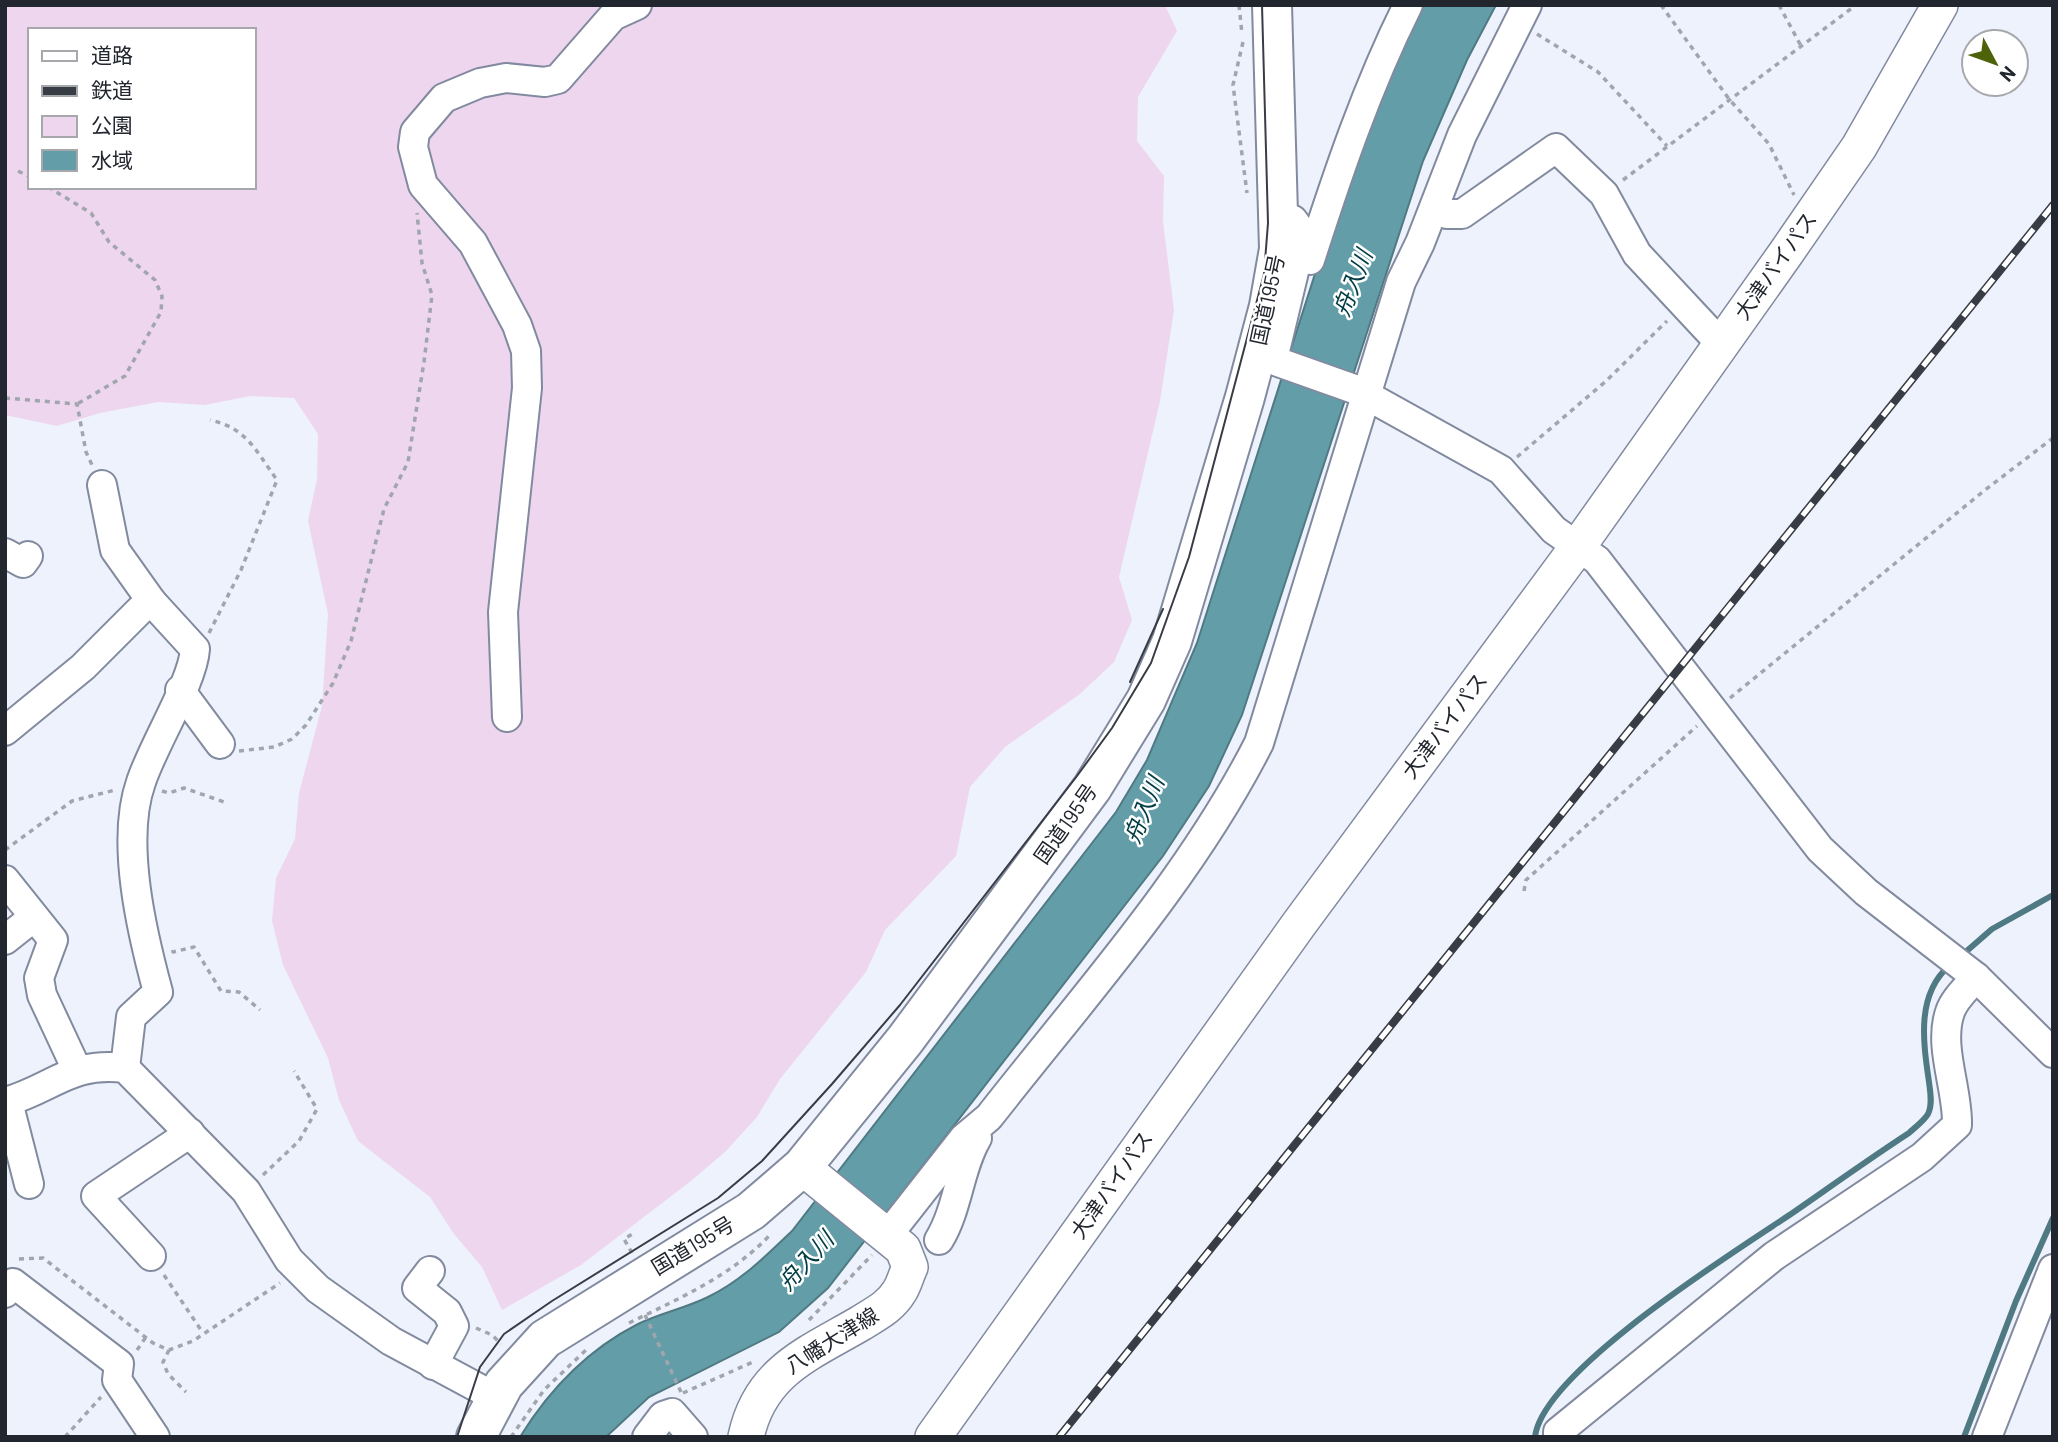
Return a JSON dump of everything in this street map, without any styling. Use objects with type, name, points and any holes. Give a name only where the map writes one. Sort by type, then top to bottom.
[{"type":"highway","name":"国道195号","points":[[476,1437],[495,1397],[525,1358],[544,1339],[751,1211],[813,1177],[905,1040],[1051,847],[1116,752],[1162,669],[1269,306],[1279,249],[1263,209],[1272,5]]},
{"type":"main road","name":"大津バイパス","points":[[933,1437],[1298,924],[1579,545],[1721,344],[1859,146],[1940,5]]},
{"type":"main road","name":"八幡大津線","points":[[746,1437],[751,1413],[763,1391],[781,1371],[886,1308],[899,1292],[910,1267],[904,1249],[813,1177]]},
{"type":"street","points":[[508,718],[503,612],[527,388],[526,351],[517,325],[473,243],[423,185],[413,147],[415,132],[444,98],[480,83],[506,79],[545,82],[558,79],[613,16],[637,5]]},
{"type":"street","points":[[1280,364],[1344,156],[1408,5]]},
{"type":"street","points":[[939,1240],[946,1228],[969,1152],[989,1117],[1190,860],[1240,782],[1259,743],[1362,393],[1401,282],[1420,243],[1455,154],[1523,13]]},
{"type":"street","points":[[1447,215],[1462,214],[1556,148],[1604,194],[1637,254],[1721,344]]},
{"type":"street","points":[[1455,154],[1457,187],[1412,292],[1383,377],[1391,390],[1469,443],[1497,468],[1554,530],[1597,560],[1821,849],[1866,892],[1976,976],[2053,1053]]},
{"type":"street","points":[[1263,209],[1293,220],[1303,233],[1274,355],[1280,364],[1362,393],[1497,468]]},
{"type":"street","points":[[102,485],[115,550],[152,602],[195,649],[194,663],[140,783],[133,851],[146,947],[158,992],[131,1017],[125,1068]]},
{"type":"street","points":[[5,731],[83,667],[141,609],[152,602]]},
{"type":"street","points":[[180,690],[220,744]]},
{"type":"street","points":[[5,880],[52,940],[39,978],[42,995],[78,1070]]},
{"type":"street","points":[[5,940],[34,917]]},
{"type":"street","points":[[1558,1437],[1558,1432],[1774,1255],[1922,1157],[1957,1125],[1958,1101],[1947,1039],[1950,1011],[1976,976]]},
{"type":"street","points":[[29,1184],[7,1102],[78,1070],[100,1065],[125,1068],[246,1191],[289,1260],[318,1289],[391,1341],[495,1397]]},
{"type":"street","points":[[884,1234],[964,1138],[989,1117]]},
{"type":"street","points":[[151,1256],[96,1196],[190,1133]]},
{"type":"street","points":[[1987,1437],[2053,1269]]},
{"type":"street","points":[[430,1270],[418,1288],[447,1312],[454,1326],[433,1365]]},
{"type":"street","points":[[5,1293],[13,1283],[119,1364],[117,1380],[155,1437]]},
{"type":"street","points":[[647,1437],[663,1416],[672,1413],[693,1437]]},
{"type":"path","points":[[1239,5],[1243,42],[1233,85],[1263,209]]},
{"type":"path","points":[[1661,5],[1729,99],[1769,144],[1794,196]]},
{"type":"path","points":[[1779,5],[1801,46]]},
{"type":"path","points":[[1604,194],[1857,5]]},
{"type":"path","points":[[1523,13],[1598,72],[1667,146]]},
{"type":"path","points":[[18,171],[28,176]]},
{"type":"path","points":[[220,744],[242,752],[274,747],[292,739],[306,725],[333,683],[351,641],[384,509],[408,461],[422,374],[432,295],[418,241],[416,197],[423,185]]},
{"type":"path","points":[[5,398],[77,404],[125,376],[161,312],[162,296],[155,280],[109,242],[91,213],[51,189]]},
{"type":"path","points":[[1497,468],[1605,382],[1684,305]]},
{"type":"path","points":[[77,404],[86,452],[102,485]]},
{"type":"path","points":[[194,663],[240,570],[276,480],[243,433],[231,424],[210,420]]},
{"type":"path","points":[[1524,891],[1526,880],[1713,711],[2053,438]]},
{"type":"path","points":[[5,850],[72,801],[140,783],[169,793],[184,788],[227,803]]},
{"type":"path","points":[[146,947],[170,942],[173,952],[194,947],[221,991],[239,992],[260,1010]]},
{"type":"path","points":[[246,1191],[299,1141],[317,1109],[294,1071]]},
{"type":"path","points":[[625,1325],[710,1283],[750,1255],[775,1230]]},
{"type":"path","points":[[634,1233],[624,1240],[637,1261]]},
{"type":"path","points":[[807,1322],[852,1279],[884,1234]]},
{"type":"path","points":[[151,1256],[204,1334]]},
{"type":"path","points":[[11,1262],[43,1258],[153,1342],[169,1350]]},
{"type":"path","points":[[186,1392],[168,1374],[163,1362],[169,1350],[204,1334],[299,1270]]},
{"type":"path","points":[[646,1316],[678,1386]]},
{"type":"path","points":[[451,1320],[492,1335],[507,1350]]},
{"type":"path","points":[[511,1437],[544,1390],[596,1342]]},
{"type":"path","points":[[674,1398],[757,1361]]},
{"type":"path","points":[[65,1437],[117,1380]]},
{"type":"green space","points":[[5,5],[1165,5],[1177,31],[1138,97],[1137,141],[1164,176],[1163,222],[1174,310],[1160,401],[1119,577],[1132,620],[1114,662],[1080,694],[1005,747],[970,787],[956,856],[885,930],[866,972],[780,1079],[757,1117],[726,1151],[581,1265],[502,1310],[482,1267],[454,1234],[430,1197],[358,1141],[339,1100],[328,1058],[283,965],[272,921],[276,878],[295,839],[299,793],[322,706],[328,614],[308,521],[317,479],[318,434],[294,398],[250,396],[205,405],[158,402],[100,413],[57,426],[5,415]]},
{"type":"water","name":"舟入川","points":[[1418,5],[1496,5],[1467,60],[1423,161],[1242,715],[1209,786],[1163,856],[828,1288],[779,1332],[649,1397],[606,1437],[520,1437],[557,1387],[587,1358],[638,1324],[720,1291],[753,1267],[792,1231],[1116,812],[1147,760],[1197,643],[1360,133]]},
{"type":"waterway","points":[[1961,956],[1992,929],[2053,895]]},
{"type":"waterway","points":[[1535,1437],[1546,1410],[1570,1380],[1644,1315],[1909,1133],[1924,1119],[1930,1110],[1931,1102],[1924,1019],[1932,990],[1950,965]]},
{"type":"waterway","points":[[1964,1437],[2016,1301],[2053,1218]]},
{"type":"tram line","points":[[457,1437],[480,1367],[504,1334],[552,1301],[718,1198],[762,1161],[832,1084],[900,1005],[1077,776],[1112,728],[1151,663],[1189,557],[1264,274],[1268,223],[1262,5]]},
{"type":"tram line","points":[[1130,682],[1163,609]]},
{"type":"railway","points":[[1059,1437],[2053,205]]}]
